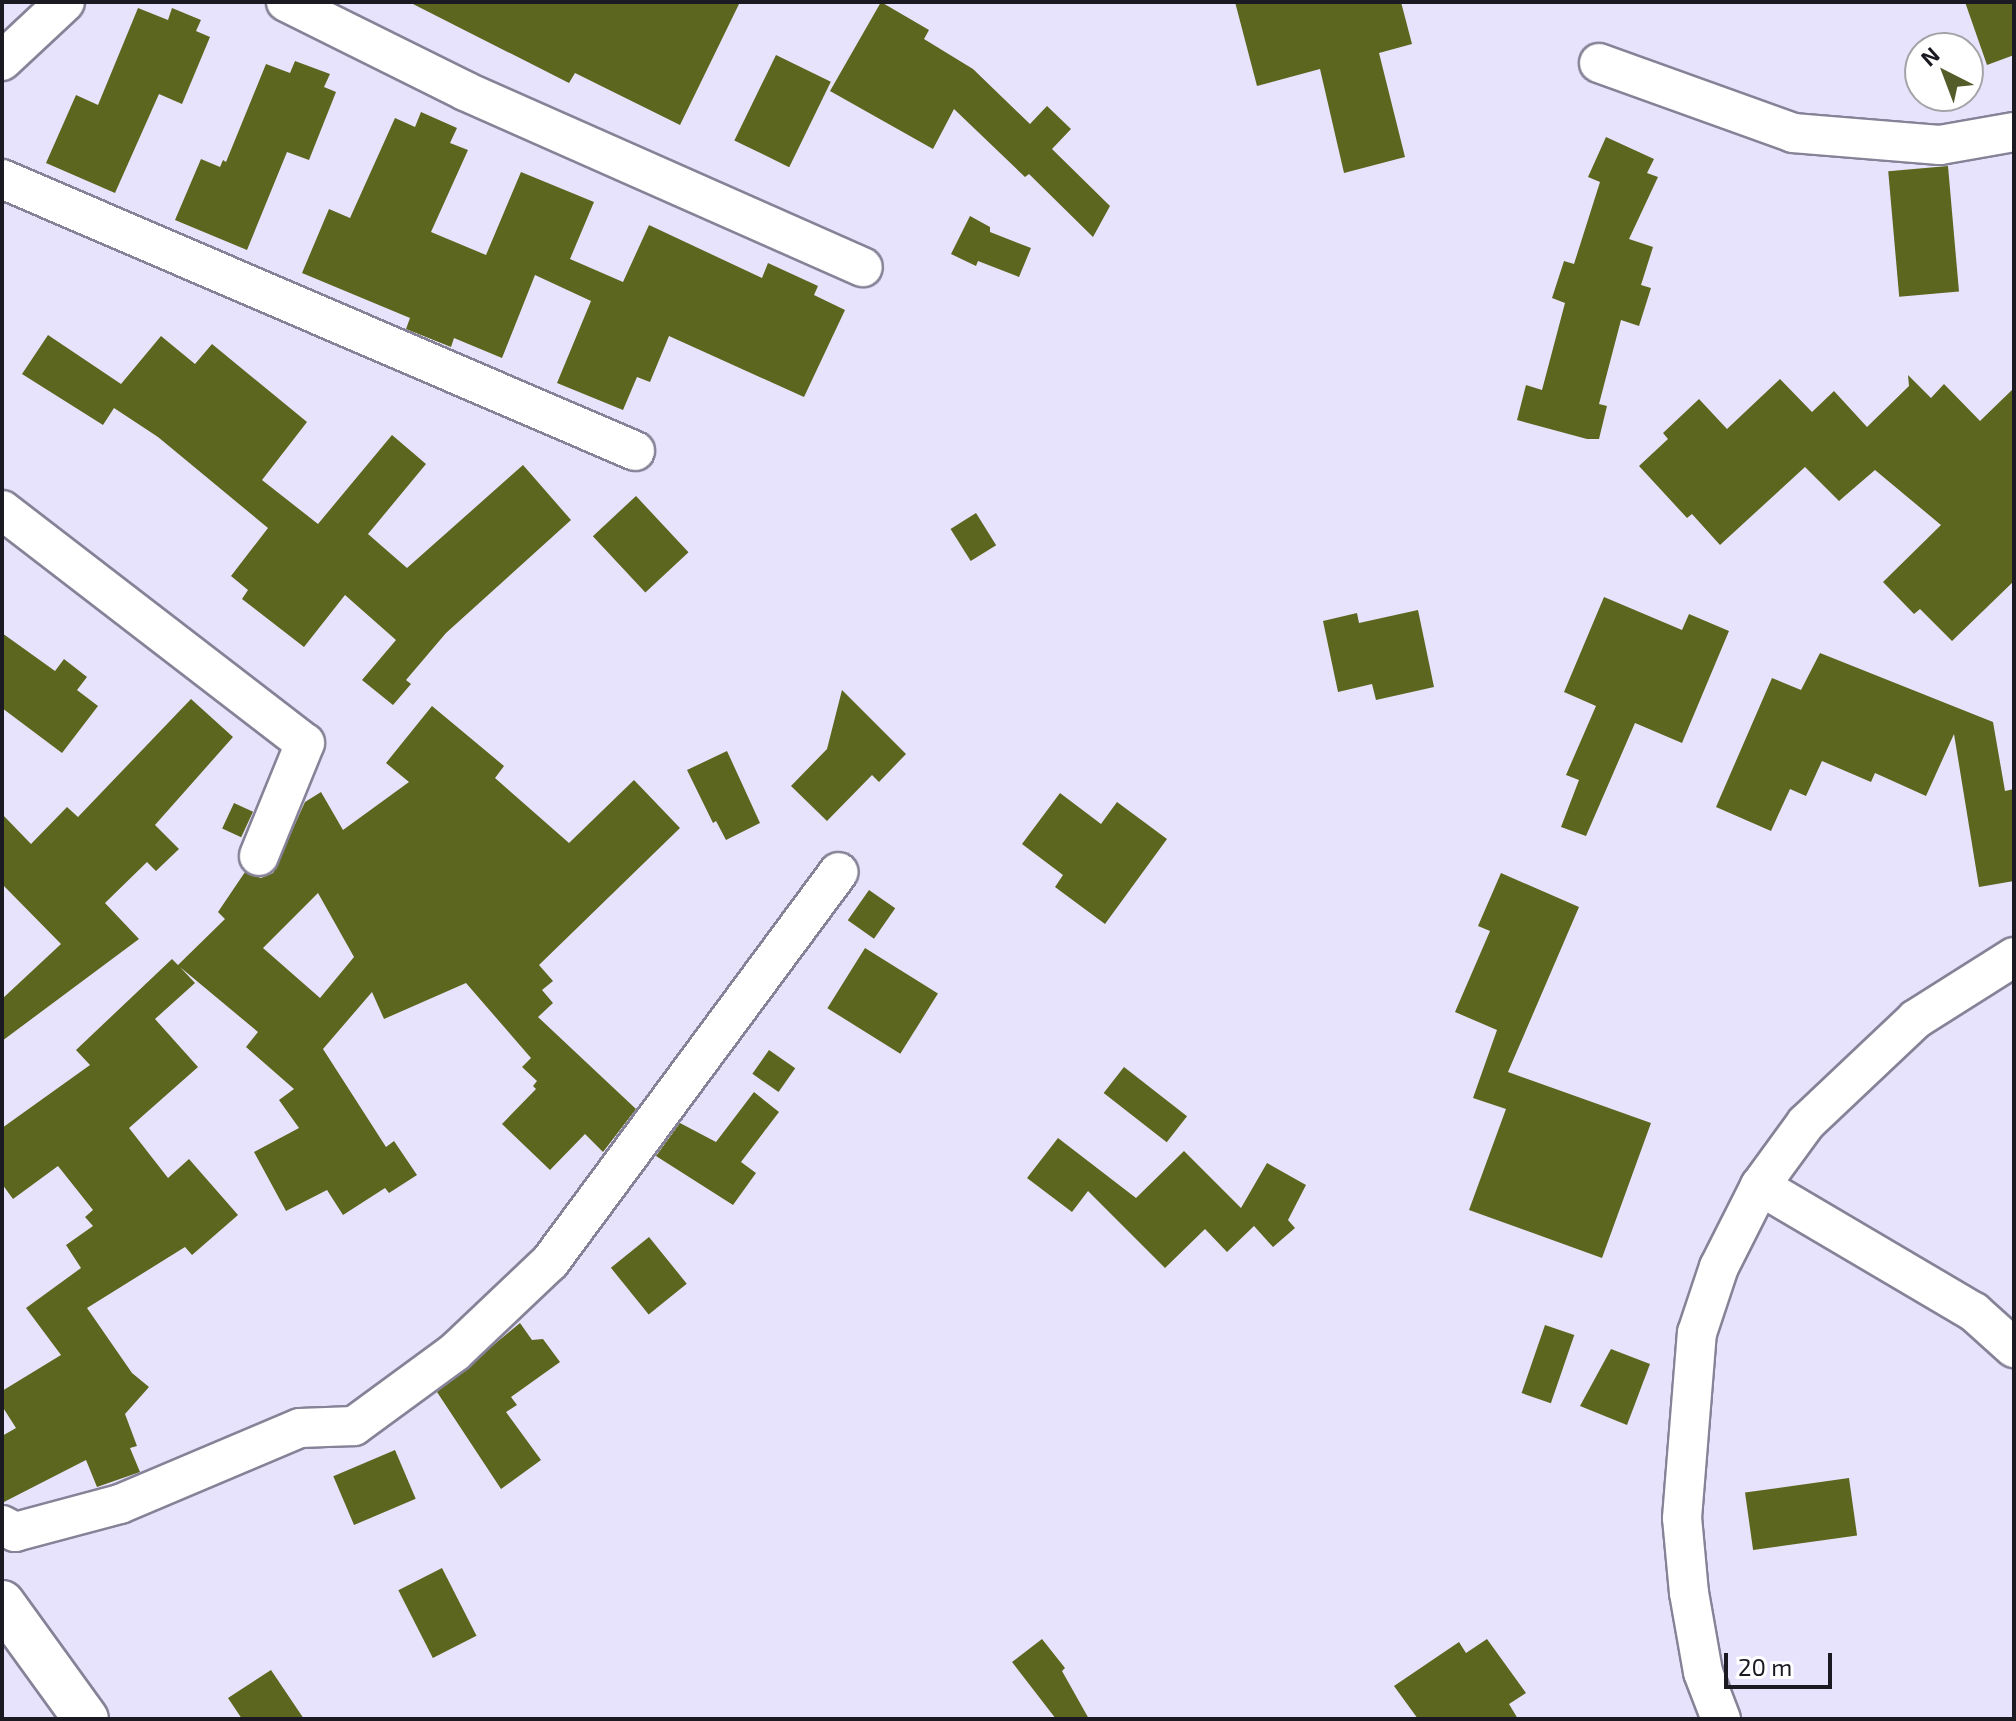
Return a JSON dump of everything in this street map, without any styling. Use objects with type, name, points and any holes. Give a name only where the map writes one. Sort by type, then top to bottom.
[{"type":"street","points":[[2,61],[65,2]]},
{"type":"street","points":[[286,2],[465,91],[863,267]]},
{"type":"street","points":[[1599,63],[1793,133],[1940,145],[2014,132]]},
{"type":"street","points":[[2,179],[635,451]]},
{"type":"street","points":[[2,510],[305,743],[259,856]]},
{"type":"street","points":[[2,1525],[15,1532],[120,1504],[300,1428],[354,1426],[455,1352],[550,1262],[839,872]]},
{"type":"street","points":[[1721,1719],[1703,1672],[1689,1593],[1682,1518],[1697,1333],[1719,1267],[1760,1186],[1806,1123],[1916,1019],[2014,957]]},
{"type":"street","points":[[1760,1186],[1974,1312],[2014,1348]]},
{"type":"street","points":[[2,1603],[86,1719]]},
{"type":"building","points":[[409,2],[740,2],[680,125],[575,73],[569,83]]},
{"type":"building","points":[[881,2],[929,30],[924,39],[973,69],[1030,124],[1047,106],[1071,129],[1052,149],[1110,206],[1093,237],[1029,174],[1025,177],[954,109],[933,149],[830,91]]},
{"type":"building","points":[[1235,2],[1401,2],[1412,44],[1379,53],[1405,157],[1344,173],[1320,69],[1257,86]]},
{"type":"building","points":[[1965,2],[2014,2],[2014,55],[1987,65],[1984,32],[1975,32]]},
{"type":"building","points":[[138,8],[168,20],[172,8],[201,20],[196,31],[210,37],[182,104],[159,94],[115,193],[46,163],[76,95],[98,105]]},
{"type":"building","points":[[776,55],[831,82],[789,167],[734,140]]},
{"type":"building","points":[[295,61],[330,74],[324,87],[336,92],[309,160],[287,152],[247,250],[175,220],[201,159],[220,167],[223,160],[226,162],[266,64],[290,73]]},
{"type":"building","points":[[421,112],[457,128],[450,143],[468,150],[431,232],[486,255],[521,172],[594,202],[570,259],[623,282],[649,225],[762,278],[768,263],[818,286],[814,295],[845,310],[804,397],[669,336],[650,382],[637,377],[623,410],[557,383],[591,301],[535,275],[502,358],[454,338],[451,347],[406,329],[410,318],[302,273],[329,209],[350,218],[395,118],[415,127]]},
{"type":"building","points":[[1606,137],[1654,159],[1647,173],[1658,177],[1629,239],[1653,247],[1641,285],[1651,288],[1639,326],[1621,320],[1599,404],[1607,406],[1599,439],[1587,439],[1517,420],[1526,385],[1542,390],[1565,303],[1552,298],[1564,261],[1574,264],[1600,182],[1588,177]]},
{"type":"building","points":[[1948,166],[1959,292],[1899,297],[1888,171]]},
{"type":"building","points":[[970,216],[990,227],[990,232],[1031,248],[1019,277],[978,261],[976,266],[951,254]]},
{"type":"building","points":[[48,335],[121,384],[161,336],[195,364],[212,344],[307,422],[262,480],[318,524],[392,435],[426,464],[368,534],[407,568],[523,465],[571,520],[446,633],[406,680],[411,684],[393,705],[362,680],[396,640],[345,595],[304,647],[242,599],[248,590],[231,576],[268,528],[158,437],[114,408],[103,425],[22,374]]},
{"type":"building","points":[[1908,375],[1931,398],[1944,384],[1980,421],[2014,388],[2014,581],[1952,641],[1920,609],[1914,614],[1883,582],[1941,525],[1875,470],[1839,501],[1805,467],[1720,545],[1692,514],[1687,518],[1639,466],[1668,439],[1663,433],[1699,399],[1727,429],[1780,379],[1812,412],[1834,391],[1867,427],[1909,386]]},
{"type":"building","points":[[636,496],[689,552],[645,593],[593,536]]},
{"type":"building","points":[[976,513],[996,545],[971,561],[951,529]]},
{"type":"building","points":[[1604,597],[1682,630],[1689,614],[1729,631],[1682,743],[1635,723],[1586,836],[1561,827],[1579,780],[1566,775],[1596,706],[1564,692]]},
{"type":"building","points":[[1418,610],[1434,687],[1376,700],[1372,684],[1338,692],[1323,621],[1357,613],[1359,623]]},
{"type":"building","points":[[2,633],[55,671],[64,659],[87,677],[77,690],[98,706],[62,753],[2,708]]},
{"type":"building","points":[[1820,653],[1993,722],[2005,791],[2014,789],[2014,881],[1979,887],[1954,734],[1926,796],[1875,773],[1871,782],[1822,761],[1806,796],[1790,789],[1771,831],[1716,807],[1772,678],[1801,690]]},
{"type":"building","points":[[842,690],[906,754],[879,782],[872,775],[827,821],[791,786],[827,749]]},
{"type":"building","points":[[191,699],[233,737],[155,825],[179,849],[156,871],[147,862],[105,903],[139,939],[2,1041],[2,999],[61,944],[2,884],[2,814],[31,844],[67,807],[78,817]]},
{"type":"building","points":[[432,706],[504,766],[495,778],[569,843],[634,780],[680,828],[539,965],[553,981],[542,990],[553,1003],[538,1017],[636,1109],[603,1152],[585,1134],[550,1170],[502,1124],[536,1089],[533,1086],[537,1081],[522,1067],[531,1058],[466,983],[384,1019],[372,992],[323,1049],[386,1147],[394,1141],[417,1175],[389,1193],[385,1188],[343,1215],[327,1190],[286,1211],[254,1152],[299,1128],[279,1100],[294,1089],[246,1047],[258,1032],[180,967],[195,983],[155,1019],[198,1067],[129,1128],[168,1178],[189,1159],[238,1215],[192,1255],[185,1247],[87,1308],[132,1373],[149,1387],[125,1414],[137,1446],[130,1448],[140,1472],[97,1487],[86,1460],[2,1503],[2,1436],[16,1428],[2,1406],[2,1391],[61,1355],[26,1308],[81,1268],[66,1245],[93,1226],[85,1217],[93,1210],[58,1166],[13,1199],[2,1184],[2,1128],[90,1065],[76,1050],[172,959],[178,965],[225,919],[218,912],[245,872],[261,878],[273,873],[305,802],[321,792],[343,830],[409,782],[386,763]],"holes":[[[318,893],[354,957],[320,998],[263,948]]]},
{"type":"building","points":[[727,751],[760,823],[726,840],[716,821],[713,823],[687,770]]},
{"type":"building","points":[[1060,793],[1101,824],[1117,802],[1167,839],[1105,924],[1055,887],[1063,875],[1022,844]]},
{"type":"building","points":[[234,803],[253,812],[241,837],[222,828]]},
{"type":"building","points":[[1501,873],[1579,907],[1508,1072],[1651,1123],[1602,1258],[1469,1210],[1506,1109],[1473,1098],[1497,1030],[1455,1012],[1490,931],[1478,926]]},
{"type":"building","points":[[869,890],[895,908],[874,939],[848,920]]},
{"type":"building","points":[[865,948],[938,994],[900,1054],[827,1008]]},
{"type":"building","points":[[769,1050],[795,1068],[779,1092],[752,1074]]},
{"type":"building","points":[[1124,1067],[1187,1116],[1167,1142],[1104,1093]]},
{"type":"building","points":[[754,1092],[779,1112],[741,1162],[756,1173],[733,1205],[656,1156],[680,1123],[716,1142]]},
{"type":"building","points":[[1058,1138],[1136,1198],[1184,1151],[1241,1208],[1267,1163],[1306,1185],[1288,1220],[1295,1228],[1273,1247],[1254,1226],[1227,1252],[1205,1229],[1165,1268],[1088,1191],[1072,1212],[1027,1178]]},
{"type":"building","points":[[649,1237],[687,1284],[649,1314],[611,1268]]},
{"type":"building","points":[[520,1323],[532,1340],[543,1339],[560,1362],[511,1397],[517,1405],[506,1412],[541,1460],[501,1489],[437,1392]]},
{"type":"building","points":[[1545,1325],[1574,1335],[1551,1403],[1522,1393]]},
{"type":"building","points":[[1611,1349],[1650,1364],[1627,1425],[1580,1406]]},
{"type":"building","points":[[395,1450],[416,1499],[354,1525],[333,1476]]},
{"type":"building","points":[[1849,1478],[1857,1535],[1753,1550],[1745,1493]]},
{"type":"building","points":[[442,1568],[477,1636],[433,1658],[398,1590]]},
{"type":"building","points":[[1042,1639],[1065,1668],[1062,1671],[1089,1719],[1056,1719],[1012,1662]]},
{"type":"building","points":[[1487,1639],[1526,1693],[1509,1704],[1518,1719],[1418,1719],[1394,1686],[1459,1642],[1466,1653]]},
{"type":"building","points":[[271,1670],[304,1719],[242,1719],[228,1698]]}]
